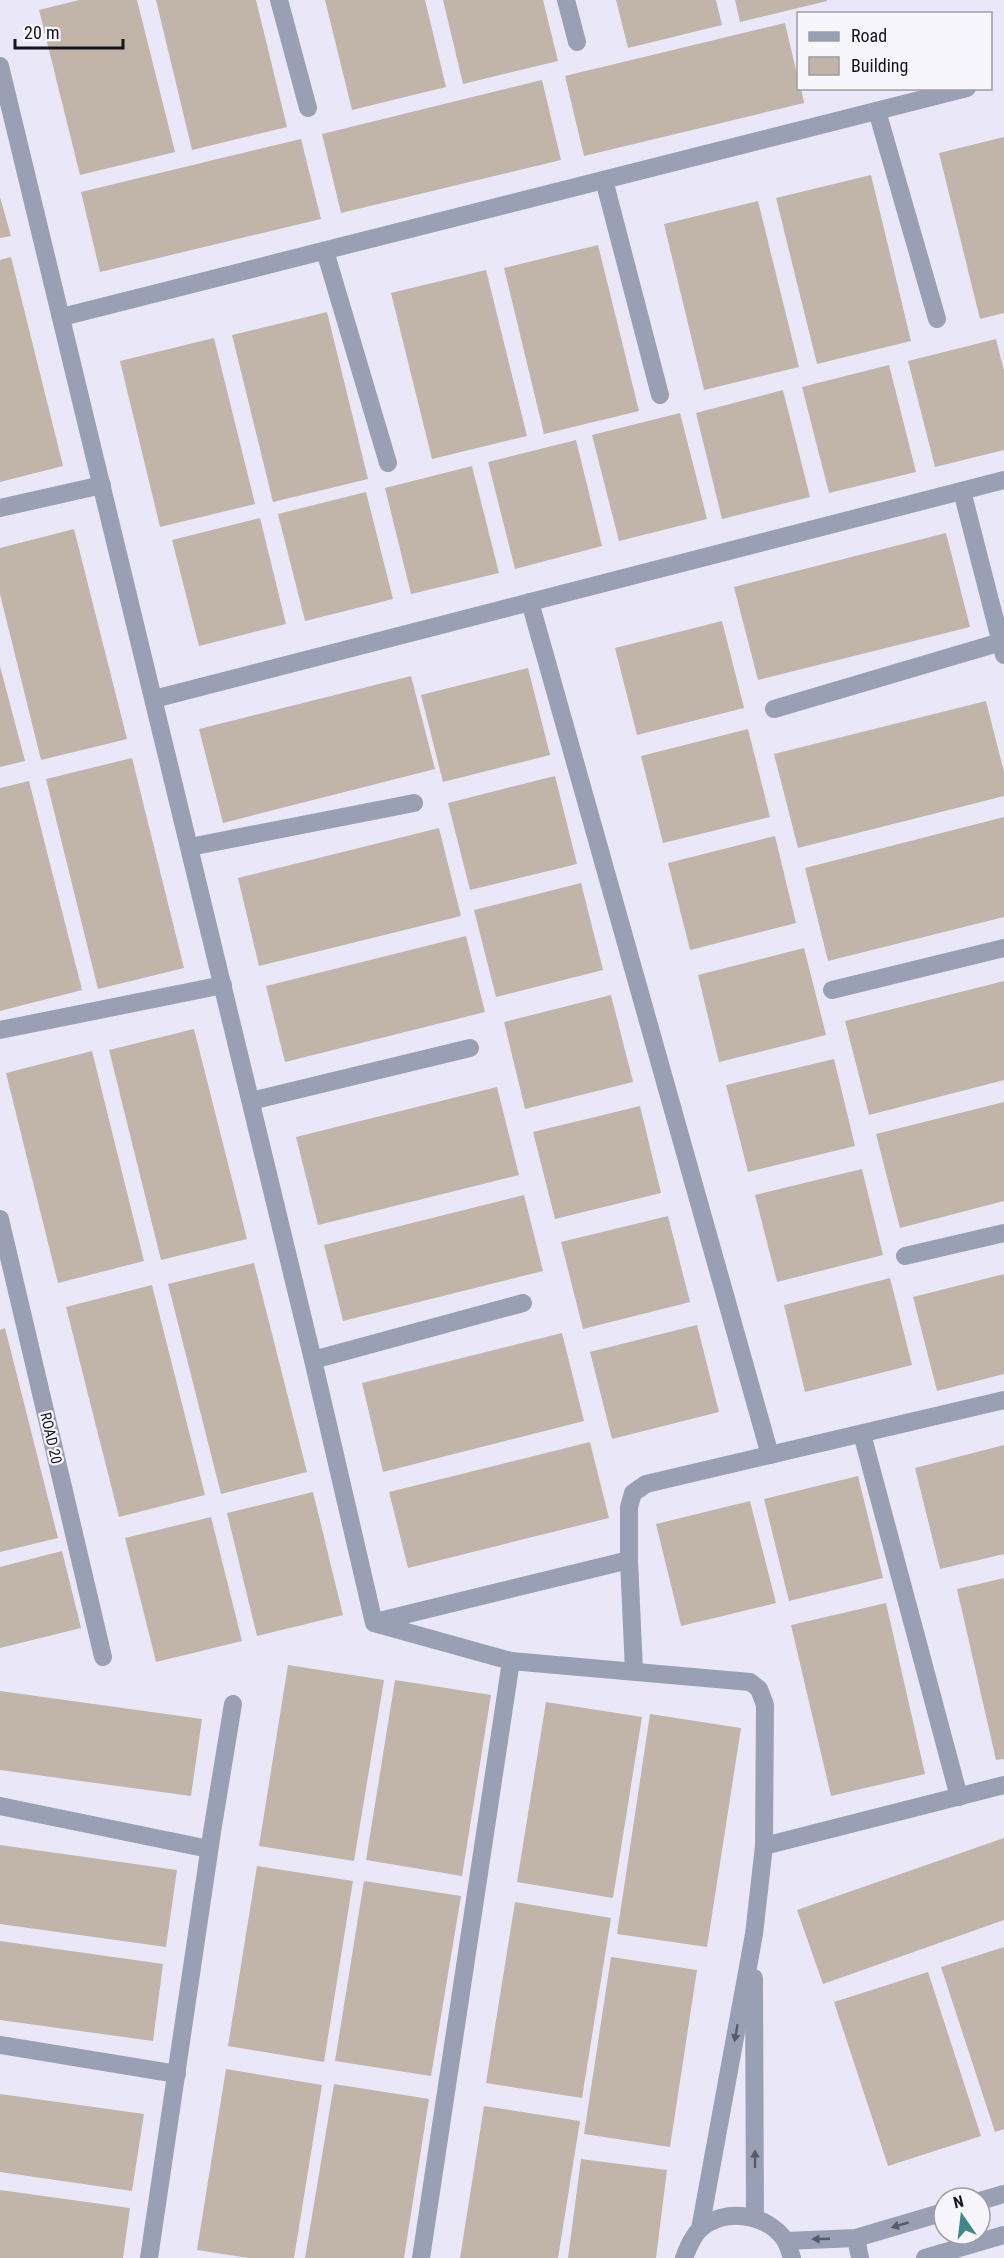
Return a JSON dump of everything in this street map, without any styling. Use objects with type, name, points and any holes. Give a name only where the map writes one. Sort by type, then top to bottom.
[{"type":"street","points":[[279,0],[308,108]]},
{"type":"street","points":[[566,0],[577,42]]},
{"type":"street","points":[[0,66],[314,1360],[374,1623]]},
{"type":"street","points":[[62,317],[959,90]]},
{"type":"street","points":[[878,111],[937,319]]},
{"type":"street","points":[[604,180],[660,395]]},
{"type":"street","points":[[326,251],[388,463]]},
{"type":"street","points":[[154,699],[1004,480]]},
{"type":"street","points":[[0,508],[102,485]]},
{"type":"street","points":[[774,709],[1002,649],[962,491]]},
{"type":"street","points":[[530,602],[770,1455]]},
{"type":"street","points":[[190,847],[414,802]]},
{"type":"street","points":[[832,990],[1004,948]]},
{"type":"street","points":[[0,1030],[223,986]]},
{"type":"street","points":[[251,1101],[470,1048]]},
{"type":"street","name":"ROAD 20","points":[[0,1219],[103,1657]]},
{"type":"street","points":[[905,1256],[1004,1233]]},
{"type":"street","points":[[314,1360],[523,1303]]},
{"type":"street","points":[[634,1671],[629,1560],[629,1507],[633,1493],[646,1484],[1004,1401]]},
{"type":"street","points":[[862,1434],[959,1797]]},
{"type":"street","points":[[374,1623],[629,1560]]},
{"type":"street","points":[[374,1623],[511,1661],[750,1682],[759,1689],[765,1705],[764,1846],[754,1934],[700,2229]]},
{"type":"street","points":[[421,2258],[511,1661]]},
{"type":"street","points":[[149,2258],[233,1704]]},
{"type":"street","points":[[764,1846],[1004,1785]]},
{"type":"street","points":[[0,1806],[210,1849]]},
{"type":"street","points":[[754,1934],[755,2218]]},
{"type":"street","points":[[0,2045],[177,2074]]},
{"type":"street","points":[[684,2258],[689,2244],[700,2229],[718,2219],[736,2215],[755,2218],[772,2227],[789,2249],[856,2238],[932,2216]]},
{"type":"street","points":[[925,2258],[1004,2235]]},
{"type":"street","points":[[856,2238],[860,2258]]},
{"type":"building","points":[[79,0],[137,0],[175,152],[80,175],[39,10]]},
{"type":"building","points":[[156,0],[256,0],[287,127],[192,150]]},
{"type":"building","points":[[325,0],[425,0],[446,87],[352,110]]},
{"type":"building","points":[[443,0],[543,0],[558,61],[463,84]]},
{"type":"building","points":[[616,0],[716,0],[722,25],[628,48]]},
{"type":"building","points":[[735,0],[827,0],[827,1],[740,22]]},
{"type":"building","points":[[785,23],[797,75],[797,90],[801,90],[804,103],[584,156],[565,76]]},
{"type":"building","points":[[542,80],[561,160],[341,213],[322,134]]},
{"type":"building","points":[[1004,137],[1004,313],[980,319],[939,153]]},
{"type":"building","points":[[301,139],[321,219],[100,272],[81,192]]},
{"type":"building","points":[[871,175],[911,341],[817,364],[776,198]]},
{"type":"building","points":[[0,197],[11,236],[0,238]]},
{"type":"building","points":[[758,201],[799,367],[704,390],[664,224]]},
{"type":"building","points":[[598,245],[639,411],[544,434],[504,268]]},
{"type":"building","points":[[11,257],[63,466],[0,482],[0,260]]},
{"type":"building","points":[[486,270],[527,436],[432,459],[391,293]]},
{"type":"building","points":[[327,312],[368,479],[273,502],[232,335]]},
{"type":"building","points":[[214,338],[255,504],[160,527],[120,361]]},
{"type":"building","points":[[996,339],[1004,371],[1004,450],[935,467],[908,361]]},
{"type":"building","points":[[889,365],[916,472],[829,493],[802,387]]},
{"type":"building","points":[[783,390],[810,497],[722,519],[696,413]]},
{"type":"building","points":[[680,413],[707,519],[619,541],[592,435]]},
{"type":"building","points":[[576,440],[602,546],[515,569],[488,462]]},
{"type":"building","points":[[472,466],[499,573],[411,594],[385,488]]},
{"type":"building","points":[[366,492],[393,599],[305,621],[278,514]]},
{"type":"building","points":[[260,518],[286,624],[199,646],[172,540]]},
{"type":"building","points":[[74,529],[127,739],[41,760],[0,594],[0,548]]},
{"type":"building","points":[[946,533],[970,627],[758,680],[734,587]]},
{"type":"building","points":[[722,621],[744,708],[637,735],[615,648]]},
{"type":"building","points":[[0,666],[25,761],[0,767]]},
{"type":"building","points":[[528,668],[550,755],[443,782],[421,695]]},
{"type":"building","points":[[411,676],[435,769],[223,823],[199,729]]},
{"type":"building","points":[[986,701],[1004,772],[1004,796],[798,848],[774,754]]},
{"type":"building","points":[[748,729],[770,817],[663,843],[641,756]]},
{"type":"building","points":[[132,758],[184,968],[98,989],[46,779]]},
{"type":"building","points":[[555,776],[577,864],[470,890],[448,803]]},
{"type":"building","points":[[29,781],[82,990],[0,1011],[0,788]]},
{"type":"building","points":[[1004,817],[1004,917],[828,961],[805,868]]},
{"type":"building","points":[[439,828],[461,916],[259,966],[238,878]]},
{"type":"building","points":[[775,836],[796,923],[690,950],[668,863]]},
{"type":"building","points":[[581,883],[603,970],[496,997],[474,910]]},
{"type":"building","points":[[466,936],[485,1012],[285,1062],[266,986]]},
{"type":"building","points":[[804,948],[826,1035],[719,1062],[698,975]]},
{"type":"building","points":[[1004,981],[1004,1080],[869,1115],[845,1021]]},
{"type":"building","points":[[611,995],[633,1082],[525,1109],[504,1022]]},
{"type":"building","points":[[194,1029],[247,1239],[161,1260],[109,1050]]},
{"type":"building","points":[[92,1051],[144,1261],[58,1283],[6,1073]]},
{"type":"building","points":[[834,1059],[855,1146],[748,1172],[726,1085]]},
{"type":"building","points":[[497,1087],[519,1175],[318,1225],[296,1137]]},
{"type":"building","points":[[1004,1102],[1004,1201],[900,1228],[876,1134]]},
{"type":"building","points":[[640,1106],[661,1193],[555,1219],[533,1132]]},
{"type":"building","points":[[862,1169],[883,1255],[777,1282],[755,1195]]},
{"type":"building","points":[[524,1195],[543,1271],[343,1321],[324,1245]]},
{"type":"building","points":[[668,1216],[690,1302],[583,1329],[561,1242]]},
{"type":"building","points":[[254,1263],[307,1472],[221,1494],[168,1284]]},
{"type":"building","points":[[1004,1274],[1004,1374],[937,1391],[913,1297]]},
{"type":"building","points":[[890,1278],[912,1365],[805,1392],[784,1305]]},
{"type":"building","points":[[152,1285],[205,1495],[119,1517],[66,1307]]},
{"type":"building","points":[[697,1325],[719,1412],[612,1439],[590,1352]]},
{"type":"building","points":[[5,1328],[58,1538],[0,1552],[0,1330]]},
{"type":"building","points":[[562,1333],[584,1421],[383,1472],[362,1383]]},
{"type":"building","points":[[590,1442],[609,1518],[408,1568],[389,1492]]},
{"type":"building","points":[[1004,1445],[1004,1554],[940,1569],[915,1468]]},
{"type":"building","points":[[858,1476],[883,1578],[789,1601],[764,1499]]},
{"type":"building","points":[[313,1492],[343,1615],[257,1636],[227,1513]]},
{"type":"building","points":[[750,1501],[776,1603],[681,1626],[656,1524]]},
{"type":"building","points":[[211,1517],[242,1641],[156,1662],[125,1538]]},
{"type":"building","points":[[62,1551],[81,1628],[0,1648],[0,1567]]},
{"type":"building","points":[[1004,1578],[1004,1759],[996,1760],[957,1589]]},
{"type":"building","points":[[886,1603],[925,1774],[831,1796],[791,1625]]},
{"type":"building","points":[[288,1665],[384,1680],[354,1861],[259,1846]]},
{"type":"building","points":[[395,1680],[491,1695],[462,1876],[366,1860]]},
{"type":"building","points":[[0,1691],[202,1719],[191,1796],[0,1770]]},
{"type":"building","points":[[546,1702],[642,1717],[613,1898],[517,1882]]},
{"type":"building","points":[[650,1714],[741,1728],[707,1947],[617,1934]]},
{"type":"building","points":[[1004,1838],[1004,1920],[823,1984],[797,1910]]},
{"type":"building","points":[[0,1845],[177,1870],[166,1947],[0,1924]]},
{"type":"building","points":[[257,1866],[353,1881],[324,2062],[228,2046]]},
{"type":"building","points":[[364,1881],[461,1896],[431,2076],[335,2061]]},
{"type":"building","points":[[515,1902],[611,1918],[582,2098],[486,2083]]},
{"type":"building","points":[[0,1941],[163,1964],[153,2041],[0,2020]]},
{"type":"building","points":[[1004,1947],[1004,2129],[995,2132],[941,1967]]},
{"type":"building","points":[[611,1957],[697,1970],[670,2147],[584,2134]]},
{"type":"building","points":[[928,1972],[981,2136],[888,2166],[834,2002]]},
{"type":"building","points":[[226,2069],[322,2085],[294,2258],[248,2258],[197,2250]]},
{"type":"building","points":[[334,2084],[429,2099],[404,2258],[305,2258]]},
{"type":"building","points":[[0,2094],[144,2114],[132,2191],[0,2172]]},
{"type":"building","points":[[484,2106],[580,2121],[558,2258],[460,2258]]},
{"type":"building","points":[[581,2159],[667,2170],[656,2258],[568,2258]]},
{"type":"building","points":[[0,2190],[130,2208],[123,2258],[0,2258]]}]
